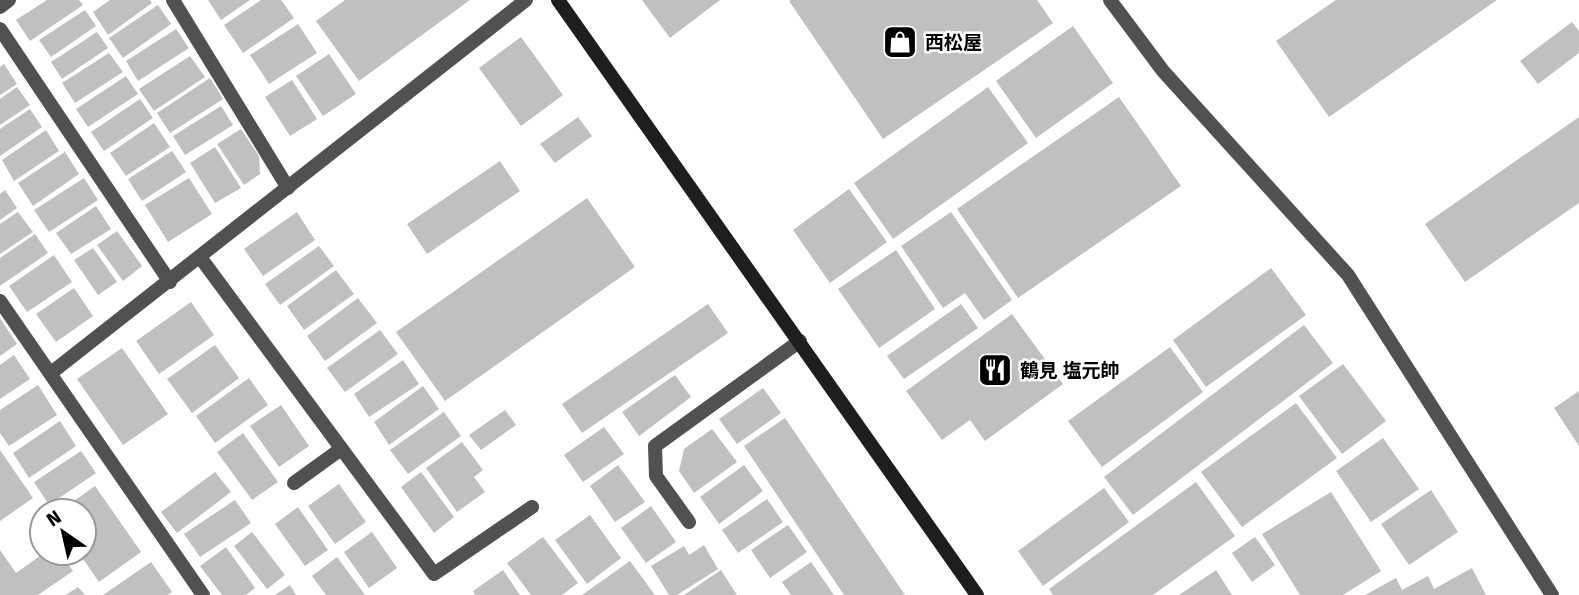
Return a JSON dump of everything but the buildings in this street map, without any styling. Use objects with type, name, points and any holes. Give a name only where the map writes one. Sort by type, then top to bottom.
[{"type":"street","points":[[0,7],[9,0]]},
{"type":"street","points":[[173,0],[288,188]]},
{"type":"street","points":[[51,373],[526,0]]},
{"type":"street","points":[[558,0],[977,595]]},
{"type":"street","points":[[1110,0],[1163,71],[1348,275],[1552,595]]},
{"type":"street","points":[[0,29],[170,282]]},
{"type":"street","points":[[200,257],[434,574],[533,507]]},
{"type":"street","points":[[0,301],[203,595]]},
{"type":"street","points":[[689,522],[656,476],[655,446],[800,341]]},
{"type":"street","points":[[294,482],[341,449]]},
{"type":"place","name":"西松屋","points":[[900,42]]},
{"type":"place","name":"鶴見 塩元帥","points":[[995,370]]}]
